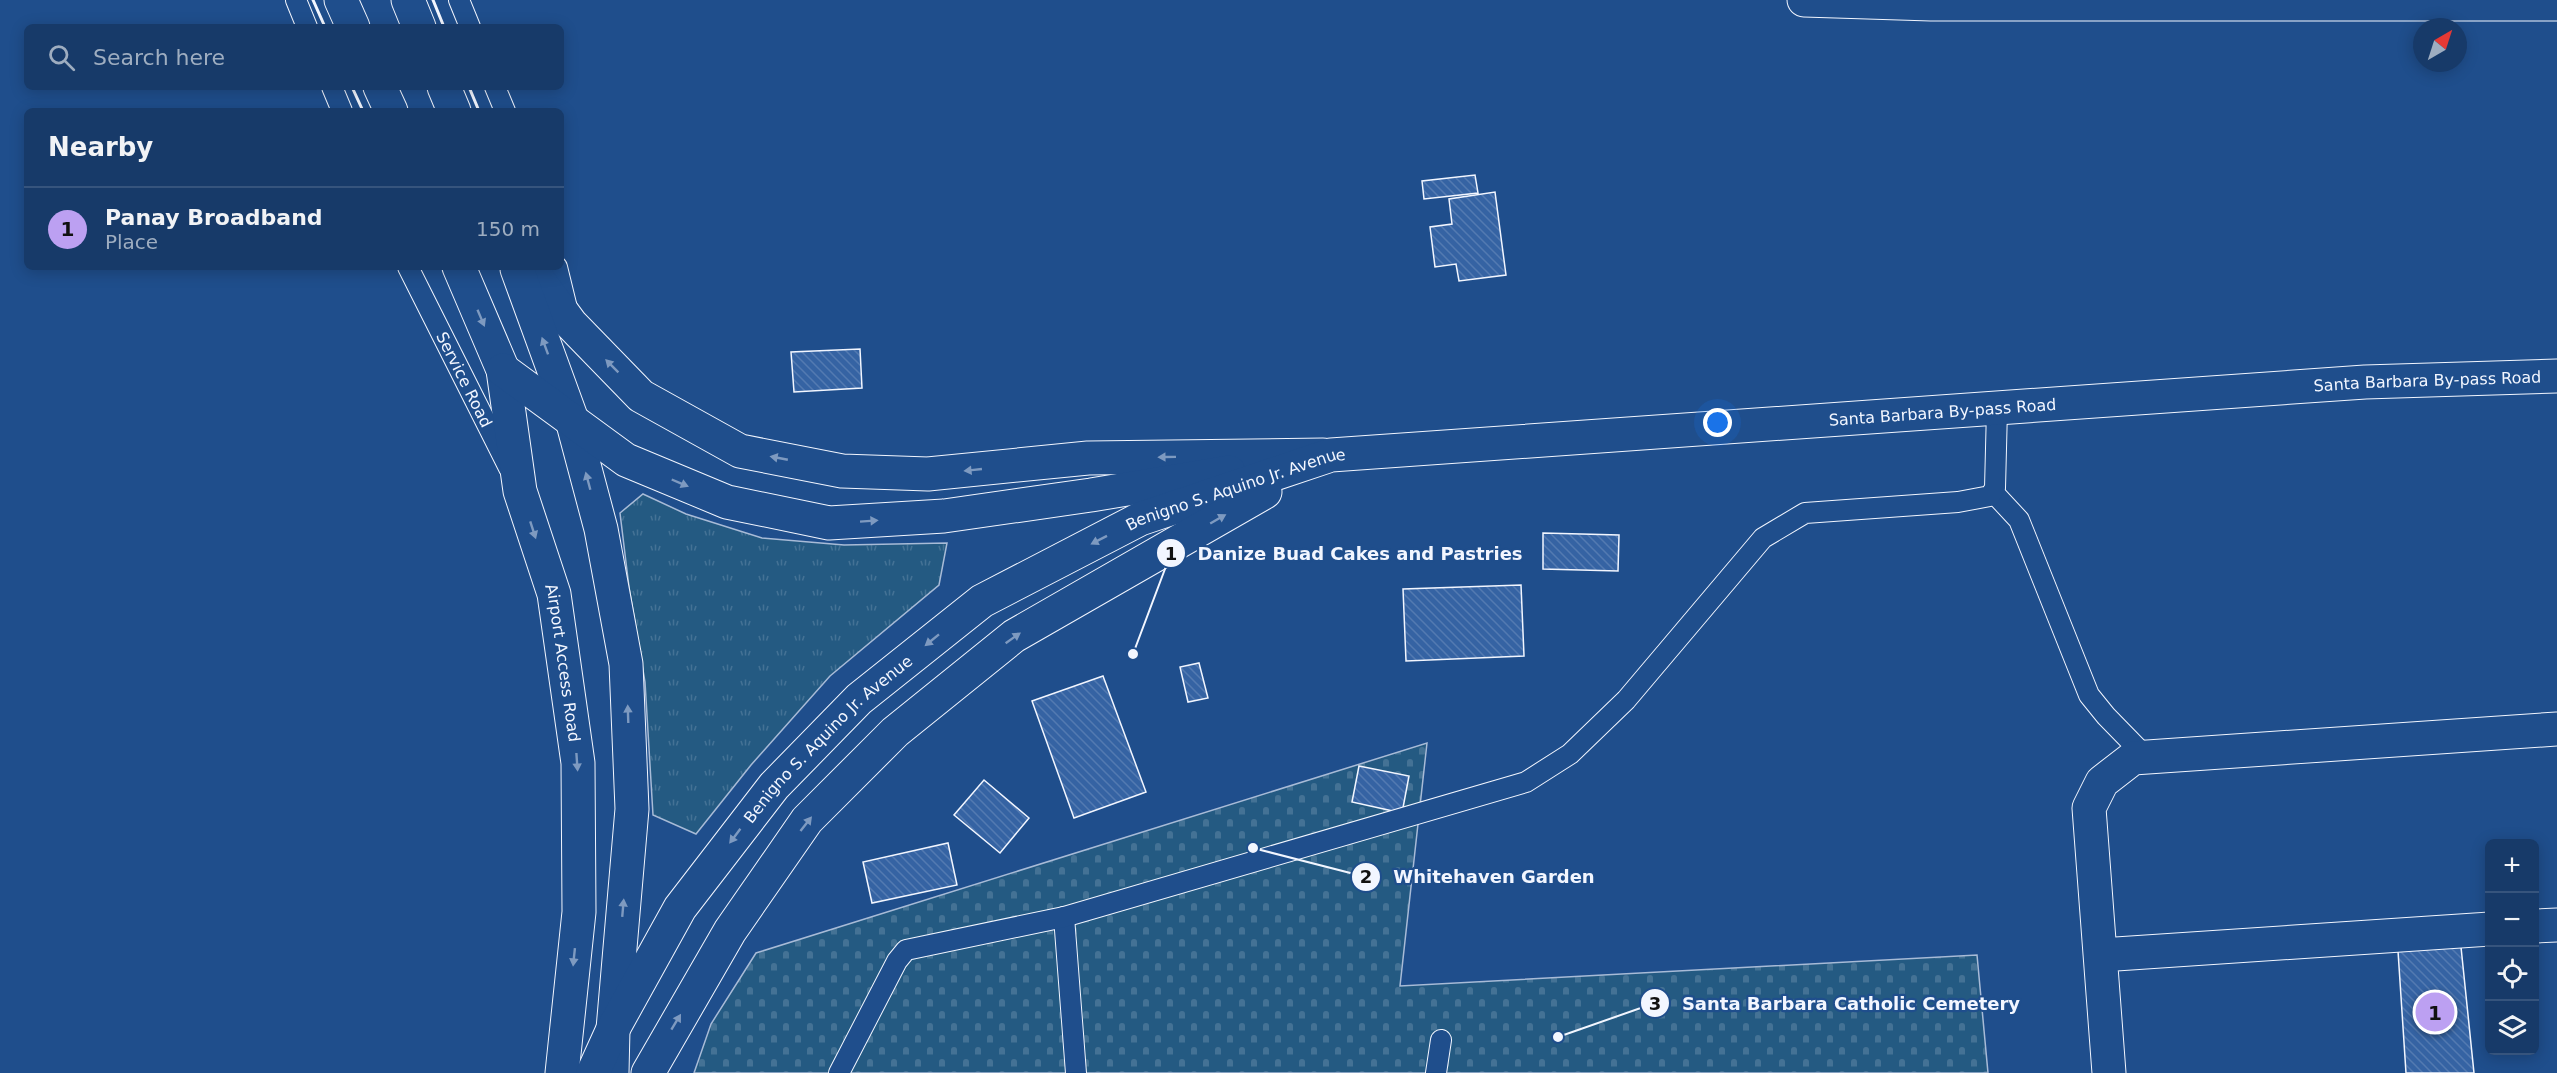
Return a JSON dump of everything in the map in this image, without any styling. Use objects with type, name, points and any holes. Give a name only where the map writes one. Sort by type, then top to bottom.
[{"type":"main road","points":[[341,0],[352,24]]},
{"type":"main road","points":[[408,0],[418,24]]},
{"type":"main road","points":[[1804,0],[1931,4],[2557,4]]},
{"type":"main road","points":[[381,90],[390,108]]},
{"type":"main road","points":[[445,90],[453,108]]},
{"type":"main road","name":"Airport Access Road","points":[[460,270],[503,370],[520,491],[554,594],[578,763],[579,912],[562,1073]]},
{"type":"main road","points":[[517,270],[572,420],[601,529],[626,664],[632,809],[613,1029],[612,1073]]},
{"type":"main road","points":[[531,270],[571,324],[641,396],[740,451],[842,471],[928,474],[1088,458],[1330,454]]},
{"type":"main road","points":[[503,370],[626,460],[727,502],[829,524],[944,516],[1091,495],[1330,454]]},
{"type":"main road","name":"Santa Barbara By-pass Road","points":[[1330,454],[2366,382],[2557,376]]},
{"type":"main road","name":"Benigno S. Aquino Jr. Avenue","points":[[593,1073],[613,1029],[680,909],[774,786],[859,699],[982,601],[1140,519],[1330,454]]},
{"type":"main road","name":"Benigno S. Aquino Jr. Avenue","points":[[648,1073],[730,931],[807,820],[895,732],[1014,636],[1330,454]]},
{"type":"main road","points":[[2109,1073],[2090,808],[2102,782],[2133,758],[2557,729]]},
{"type":"main road","points":[[2539,926],[2557,925]]},
{"type":"main road","points":[[2101,955],[2485,929]]},
{"type":"lane","points":[[296,0],[306,24]]},
{"type":"lane","points":[[459,0],[469,24]]},
{"type":"lane","points":[[333,90],[341,108]]},
{"type":"lane","points":[[496,90],[504,108]]},
{"type":"lane","name":"Service Road","points":[[410,270],[520,491]]},
{"type":"lane","points":[[558,270],[571,324]]},
{"type":"lane","points":[[1997,409],[1993,492],[2019,520],[2090,694],[2106,716],[2146,757]]},
{"type":"lane","points":[[839,1073],[897,961],[906,950],[1064,917],[1526,782],[1570,754],[1626,700],[1763,538],[1805,513],[1958,502],[1985,498],[1993,492]]},
{"type":"lane","points":[[1064,917],[1076,1073]]},
{"type":"lane","points":[[1436,1073],[1441,1040]]},
{"type":"green space","points":[[643,494],[686,514],[762,538],[844,545],[947,543],[939,585],[830,676],[751,765],[696,834],[653,815],[645,682],[629,587],[620,513]]},
{"type":"green space","points":[[1427,743],[1400,986],[1977,955],[1988,1073],[694,1073],[711,1024],[756,953]]},
{"type":"building","points":[[1475,175],[1478,193],[1424,199],[1422,181]]},
{"type":"building","points":[[1495,192],[1506,275],[1459,281],[1456,264],[1435,267],[1430,227],[1452,224],[1449,199]]},
{"type":"building","points":[[860,349],[862,388],[794,392],[791,352]]},
{"type":"building","points":[[1543,533],[1619,535],[1618,571],[1543,569]]},
{"type":"building","points":[[1521,585],[1524,656],[1406,661],[1403,589]]},
{"type":"building","points":[[1199,663],[1208,698],[1188,702],[1180,667]]},
{"type":"building","points":[[1103,676],[1146,792],[1074,818],[1032,701]]},
{"type":"building","points":[[1359,766],[1409,776],[1402,813],[1352,802]]},
{"type":"building","points":[[984,780],[1029,818],[1000,853],[954,815]]},
{"type":"building","points":[[948,843],[957,885],[872,903],[863,862]]},
{"type":"building","points":[[2461,947],[2474,1073],[2406,1073],[2398,951]]},
{"type":"wall","points":[[313,0],[324,24]]},
{"type":"wall","points":[[433,0],[443,24]]},
{"type":"wall","points":[[353,90],[362,108]]},
{"type":"wall","points":[[470,90],[478,108]]},
{"type":"place","name":"Danize Buad Cakes and Pastries","points":[[1133,654]]},
{"type":"place","name":"Whitehaven Garden","points":[[1253,848]]},
{"type":"place","name":"Panay Broadband","points":[[2435,1012]]},
{"type":"place","name":"Santa Barbara Catholic Cemetery","points":[[1558,1037]]}]
